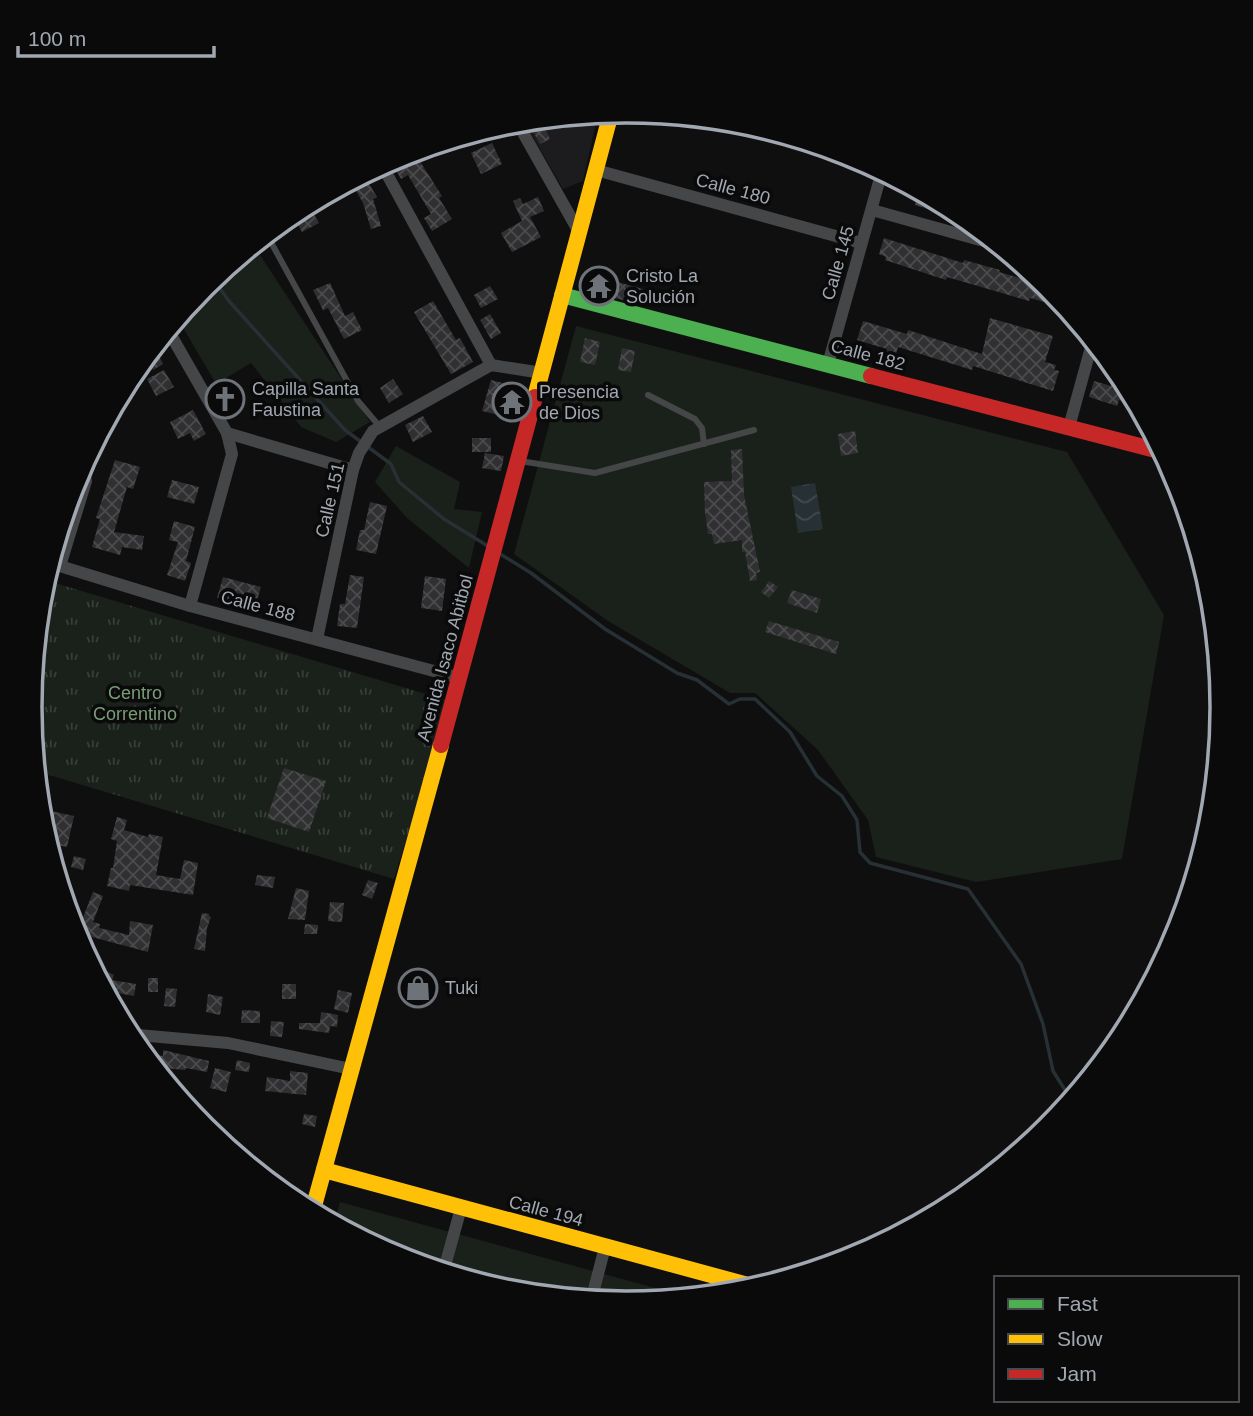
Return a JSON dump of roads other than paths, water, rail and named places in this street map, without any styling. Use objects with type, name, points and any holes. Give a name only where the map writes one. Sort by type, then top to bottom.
[{"type":"main road","name":"Avenida Isaco Abitbol","points":[[315,1202],[488,575],[608,124]]},
{"type":"main road","name":"Calle 182","points":[[562,295],[1151,449]]},
{"type":"main road","name":"Calle 194","points":[[324,1170],[606,1247],[722,1284]]},
{"type":"street","points":[[523,133],[579,233]]},
{"type":"street","name":"Calle 180","points":[[596,170],[862,243]]},
{"type":"street","points":[[387,175],[491,365],[542,373]]},
{"type":"street","name":"Calle 145","points":[[828,364],[879,181]]},
{"type":"street","points":[[872,210],[974,238]]},
{"type":"street","points":[[173,339],[227,433],[232,454],[190,606]]},
{"type":"street","points":[[1069,427],[1090,352]]},
{"type":"street","name":"Calle 151","points":[[317,639],[353,470],[359,453],[376,429],[491,365]]},
{"type":"street","points":[[227,433],[353,470]]},
{"type":"street","name":"Calle 188","points":[[60,566],[190,606],[460,678]]},
{"type":"street","points":[[143,1035],[228,1043],[351,1069]]},
{"type":"street","points":[[446,1263],[461,1208]]},
{"type":"street","points":[[595,1291],[606,1247]]},
{"type":"lane","points":[[272,244],[376,429]]},
{"type":"lane","points":[[648,395],[695,419],[702,428],[704,444]]},
{"type":"lane","points":[[518,461],[595,473],[754,430]]},
{"type":"water","points":[[815,483],[823,529],[798,533],[791,487]]},
{"type":"waterway","points":[[220,289],[345,430],[391,464],[399,482],[444,519],[491,548]]},
{"type":"waterway","points":[[497,552],[531,573],[605,629],[677,673],[697,680],[729,704],[740,699],[755,699],[790,732],[817,776],[842,796],[857,820],[860,852],[870,863],[968,889],[1021,964],[1043,1024],[1053,1071],[1067,1092]]},
{"type":"place","name":"Cristo La Solución","points":[[599,286]]},
{"type":"place","name":"Capilla Santa Faustina","points":[[225,399]]},
{"type":"place","name":"Presencia de Dios","points":[[512,402]]},
{"type":"place","name":"Tuki","points":[[418,988]]},
{"type":"park label","name":"Centro Correntino","points":[[135,703]]}]
